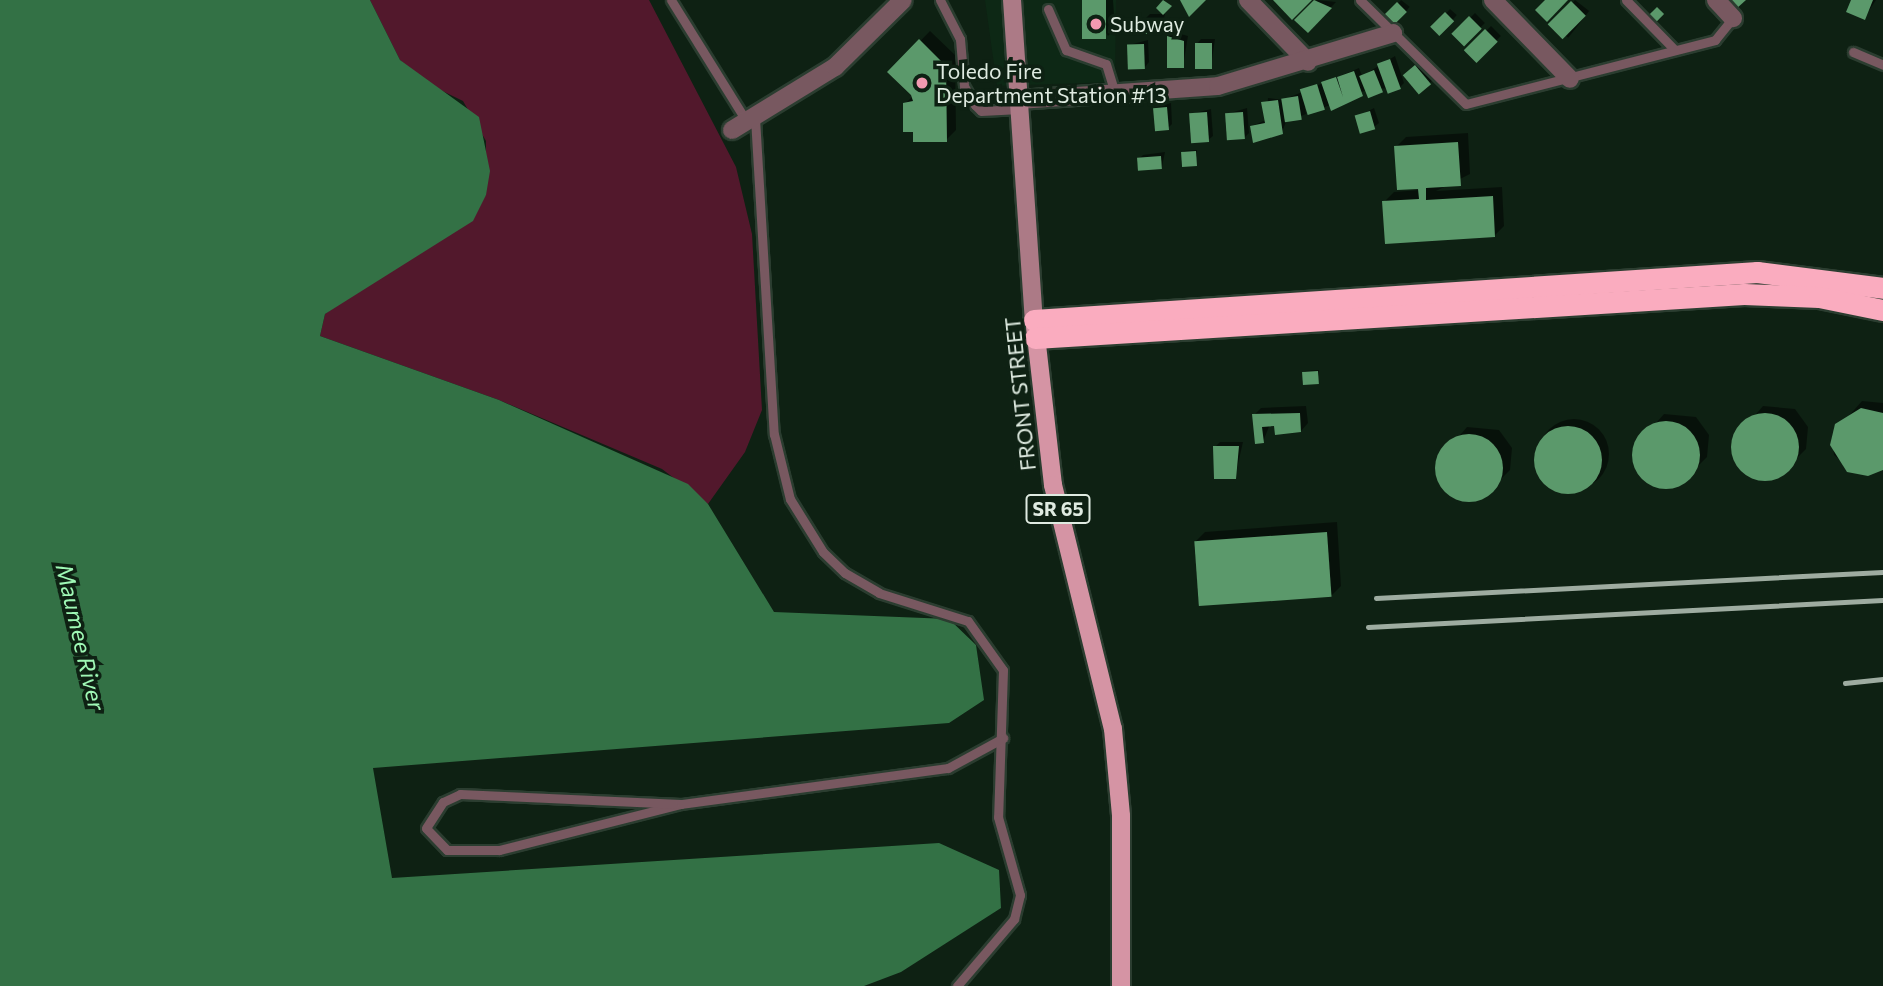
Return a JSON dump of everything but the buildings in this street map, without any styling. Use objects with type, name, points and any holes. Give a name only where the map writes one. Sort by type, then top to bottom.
[{"type":"highway","points":[[1035,329],[1757,272],[1883,288]]},
{"type":"highway","points":[[1035,329],[1745,294],[1819,297],[1883,310]]},
{"type":"main road","name":"FRONT STREET","points":[[1035,329],[1053,485],[1097,648],[1116,756],[1121,986]]},
{"type":"street","points":[[745,123],[835,66],[903,0]]},
{"type":"street","name":"FRONT STREET","points":[[1012,0],[1035,329]]},
{"type":"street","points":[[1248,0],[1308,62]]},
{"type":"street","points":[[1493,0],[1570,79]]},
{"type":"street","points":[[1716,0],[1733,18]]},
{"type":"street","points":[[1019,105],[1115,93],[1218,86],[1308,62],[1393,33]]},
{"type":"lane","points":[[671,0],[745,123],[774,434],[790,499],[823,552],[859,585],[944,609],[983,634],[1003,670],[1003,738],[998,817],[1020,895],[1014,919],[957,986]]},
{"type":"lane","points":[[940,0],[960,39],[964,86],[975,105],[981,111],[1019,105]]},
{"type":"lane","points":[[1360,0],[1466,104],[1570,79],[1725,34],[1733,18]]},
{"type":"lane","points":[[1626,0],[1674,49]]},
{"type":"lane","points":[[1048,9],[1066,50],[1106,64],[1115,93]]},
{"type":"lane","points":[[1853,52],[1883,65]]},
{"type":"lane","points":[[681,804],[460,794],[443,802],[426,828],[447,850],[489,851],[681,804],[948,768],[1003,738]]},
{"type":"shaded area","points":[[370,0],[649,0],[736,167],[752,234],[762,410],[745,452],[708,504],[662,469],[499,400],[320,336],[325,314],[486,195],[486,141],[463,101],[426,83],[400,60]]},
{"type":"shaded area","points":[[985,0],[1116,0],[1115,82],[997,86]]},
{"type":"water","name":"Maumee River","points":[[0,0],[370,0],[400,60],[479,117],[490,171],[486,195],[473,221],[325,314],[320,336],[499,400],[688,484],[708,504],[774,612],[949,619],[976,645],[984,700],[949,723],[373,768],[392,878],[939,843],[999,870],[1001,908],[901,972],[864,986],[0,986]]},
{"type":"railway","points":[[1376,598],[1883,572]]},
{"type":"railway","points":[[1368,627],[1883,600]]},
{"type":"railway","points":[[1845,683],[1883,679]]},
{"type":"place","name":"Subway","points":[[1096,24]]},
{"type":"place","name":"Toledo Fire Department Station #13","points":[[922,83]]}]
